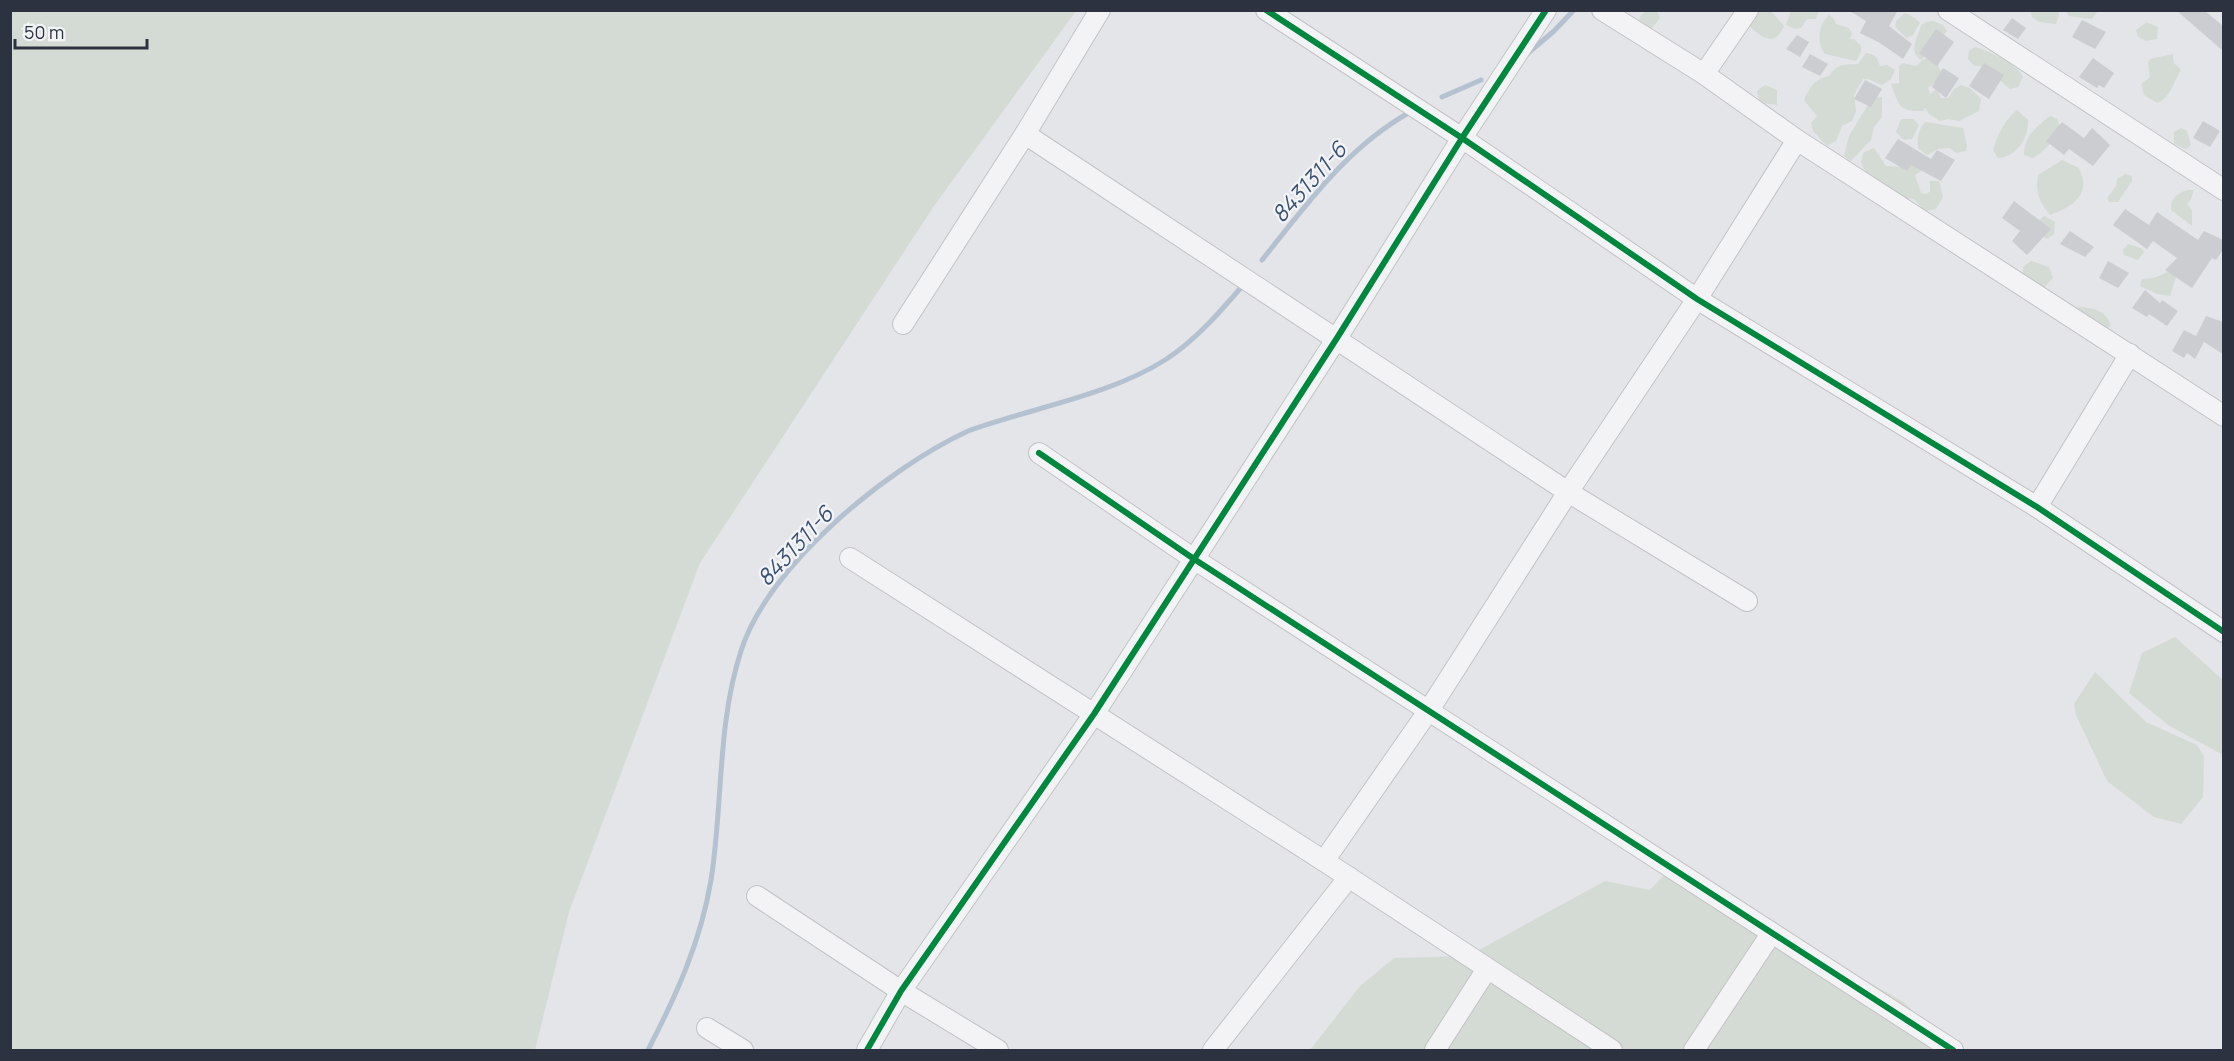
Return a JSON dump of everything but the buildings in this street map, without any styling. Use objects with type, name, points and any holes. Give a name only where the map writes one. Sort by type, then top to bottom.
[{"type":"street","points":[[903,324],[1025,134],[1100,10]]},
{"type":"street","points":[[1266,10],[1462,138],[1697,299],[2037,507],[2223,632]]},
{"type":"street","points":[[867,1050],[901,991],[1094,714],[1546,10]]},
{"type":"street","points":[[1602,10],[1704,74],[1797,140],[2223,416]]},
{"type":"street","points":[[1704,74],[1748,10]]},
{"type":"street","points":[[1948,10],[2223,190]]},
{"type":"street","points":[[1025,134],[1569,492],[1747,601]]},
{"type":"street","points":[[1324,861],[1429,710],[1569,492],[1697,299],[1797,140]]},
{"type":"street","points":[[2037,507],[2130,354]]},
{"type":"street","points":[[1039,453],[1194,559],[1953,1050]]},
{"type":"street","points":[[850,558],[1349,877],[1612,1050]]},
{"type":"street","points":[[1213,1050],[1349,877]]},
{"type":"street","points":[[757,896],[901,991],[998,1050]]},
{"type":"street","points":[[1694,1050],[1771,934]]},
{"type":"street","points":[[1435,1050],[1487,969]]},
{"type":"street","points":[[707,1028],[743,1050]]},
{"type":"shaded area","points":[[1791,10],[1819,11],[1816,19],[1807,19],[1801,28],[1795,29],[1786,25]]},
{"type":"shaded area","points":[[10,11],[1076,11],[934,206],[700,563],[569,912],[535,1050],[11,1050]]},
{"type":"shaded area","points":[[1646,11],[1657,11],[1660,18],[1651,29],[1639,24],[1640,16]]},
{"type":"shaded area","points":[[1742,11],[1771,11],[1784,26],[1779,34],[1768,39],[1750,27],[1740,15]]},
{"type":"shaded area","points":[[2031,11],[2058,11],[2059,15],[2056,24],[2039,22],[2032,17]]},
{"type":"shaded area","points":[[2066,11],[2098,11],[2092,19],[2069,16]]},
{"type":"shaded area","points":[[1905,13],[1920,23],[1913,35],[1907,38],[1895,27],[1896,21]]},
{"type":"shaded area","points":[[1829,15],[1836,24],[1849,28],[1852,34],[1849,39],[1854,39],[1861,46],[1861,52],[1856,61],[1825,54],[1822,49],[1819,39],[1822,24]]},
{"type":"shaded area","points":[[1933,21],[1943,25],[1947,31],[1921,60],[1915,52],[1915,43],[1921,25]]},
{"type":"shaded area","points":[[2147,22],[2158,27],[2157,39],[2146,41],[2138,37],[2136,30]]},
{"type":"shaded area","points":[[1975,47],[2009,63],[2020,72],[2023,77],[2018,87],[2010,89],[1990,70],[1974,66],[1968,59],[1969,51]]},
{"type":"shaded area","points":[[1866,53],[1872,54],[1880,66],[1887,65],[1895,70],[1891,79],[1882,85],[1863,79],[1854,95],[1856,111],[1852,121],[1842,126],[1836,141],[1827,146],[1813,131],[1811,123],[1817,116],[1804,100],[1816,81],[1829,76],[1838,67],[1858,64]]},
{"type":"shaded area","points":[[2173,54],[2174,63],[2181,70],[2168,94],[2157,103],[2144,95],[2141,84],[2150,77],[2148,63],[2150,59]]},
{"type":"shaded area","points":[[1930,57],[1936,61],[1942,74],[1938,81],[1928,88],[1930,94],[1937,89],[1941,98],[1948,98],[1954,89],[1961,85],[1970,88],[1981,99],[1979,111],[1959,121],[1948,119],[1940,121],[1929,114],[1925,108],[1923,111],[1915,111],[1901,106],[1891,84],[1899,83],[1899,66],[1903,63],[1916,66],[1922,60]]},
{"type":"shaded area","points":[[1765,85],[1777,90],[1777,105],[1760,103],[1757,91]]},
{"type":"shaded area","points":[[1882,97],[1882,117],[1874,127],[1871,140],[1851,161],[1844,156],[1849,136],[1872,98]]},
{"type":"shaded area","points":[[2017,110],[2028,120],[2024,139],[2011,154],[1998,158],[1993,150],[1997,139],[2005,123]]},
{"type":"shaded area","points":[[2050,116],[2057,119],[2061,130],[2048,146],[2033,158],[2024,155],[2029,137]]},
{"type":"shaded area","points":[[1901,119],[1913,119],[1919,125],[1912,139],[1904,140],[1896,132]]},
{"type":"shaded area","points":[[1925,122],[1963,128],[1967,144],[1966,151],[1956,153],[1950,148],[1938,149],[1927,155],[1918,148],[1918,137]]},
{"type":"shaded area","points":[[2181,128],[2187,131],[2191,145],[2186,149],[2174,144],[2174,132]]},
{"type":"shaded area","points":[[1874,148],[1886,166],[1904,167],[1912,160],[1922,170],[1915,175],[1921,193],[1927,194],[1930,191],[1930,181],[1939,181],[1943,197],[1936,209],[1925,211],[1914,199],[1898,198],[1867,174],[1861,163],[1863,153]]},
{"type":"shaded area","points":[[2062,160],[2079,168],[2083,185],[2082,192],[2073,203],[2050,215],[2039,196],[2038,175]]},
{"type":"shaded area","points":[[2125,174],[2132,176],[2132,181],[2118,202],[2109,202],[2107,198],[2116,186],[2117,179]]},
{"type":"shaded area","points":[[2187,190],[2194,190],[2187,204],[2192,210],[2192,226],[2171,210],[2175,197]]},
{"type":"shaded area","points":[[2044,216],[2055,222],[2054,234],[2047,239],[2040,235],[2037,222]]},
{"type":"shaded area","points":[[2128,244],[2141,248],[2144,252],[2138,260],[2124,255],[2123,250]]},
{"type":"shaded area","points":[[2031,261],[2049,267],[2053,278],[2040,292],[2023,277],[2023,267]]},
{"type":"shaded area","points":[[2172,270],[2177,274],[2170,296],[2157,294],[2140,286],[2142,279],[2154,278]]},
{"type":"shaded area","points":[[2079,307],[2103,313],[2111,326],[2105,329],[2073,311]]},
{"type":"shaded area","points":[[2175,637],[2223,680],[2223,755],[2168,725],[2129,693],[2142,653]]},
{"type":"shaded area","points":[[2095,672],[2146,722],[2197,745],[2204,757],[2203,797],[2181,824],[2154,817],[2107,781],[2076,715],[2074,704]]},
{"type":"shaded area","points":[[1671,868],[1905,1003],[1949,1050],[1310,1050],[1360,986],[1394,958],[1468,956],[1605,881],[1650,890]]},
{"type":"waterway","name":"8431311-6","points":[[1527,54],[1574,10]]},
{"type":"waterway","name":"8431311-6","points":[[1442,97],[1481,80]]},
{"type":"waterway","name":"8431311-6","points":[[1262,260],[1312,197],[1348,159],[1389,125],[1412,111]]},
{"type":"waterway","name":"8431311-6","points":[[648,1050],[678,989],[701,925],[715,852],[724,736],[733,679],[741,651],[755,618],[777,586],[804,553],[835,523],[868,494],[903,469],[968,431],[1094,392],[1143,372],[1187,344],[1244,284]]},
{"type":"cycle path","points":[[1266,10],[1462,138],[1697,299],[2037,507],[2224,632]]},
{"type":"cycle path","points":[[867,1050],[901,991],[1094,714],[1546,10]]},
{"type":"cycle path","points":[[1039,453],[1194,559],[1953,1050]]}]
